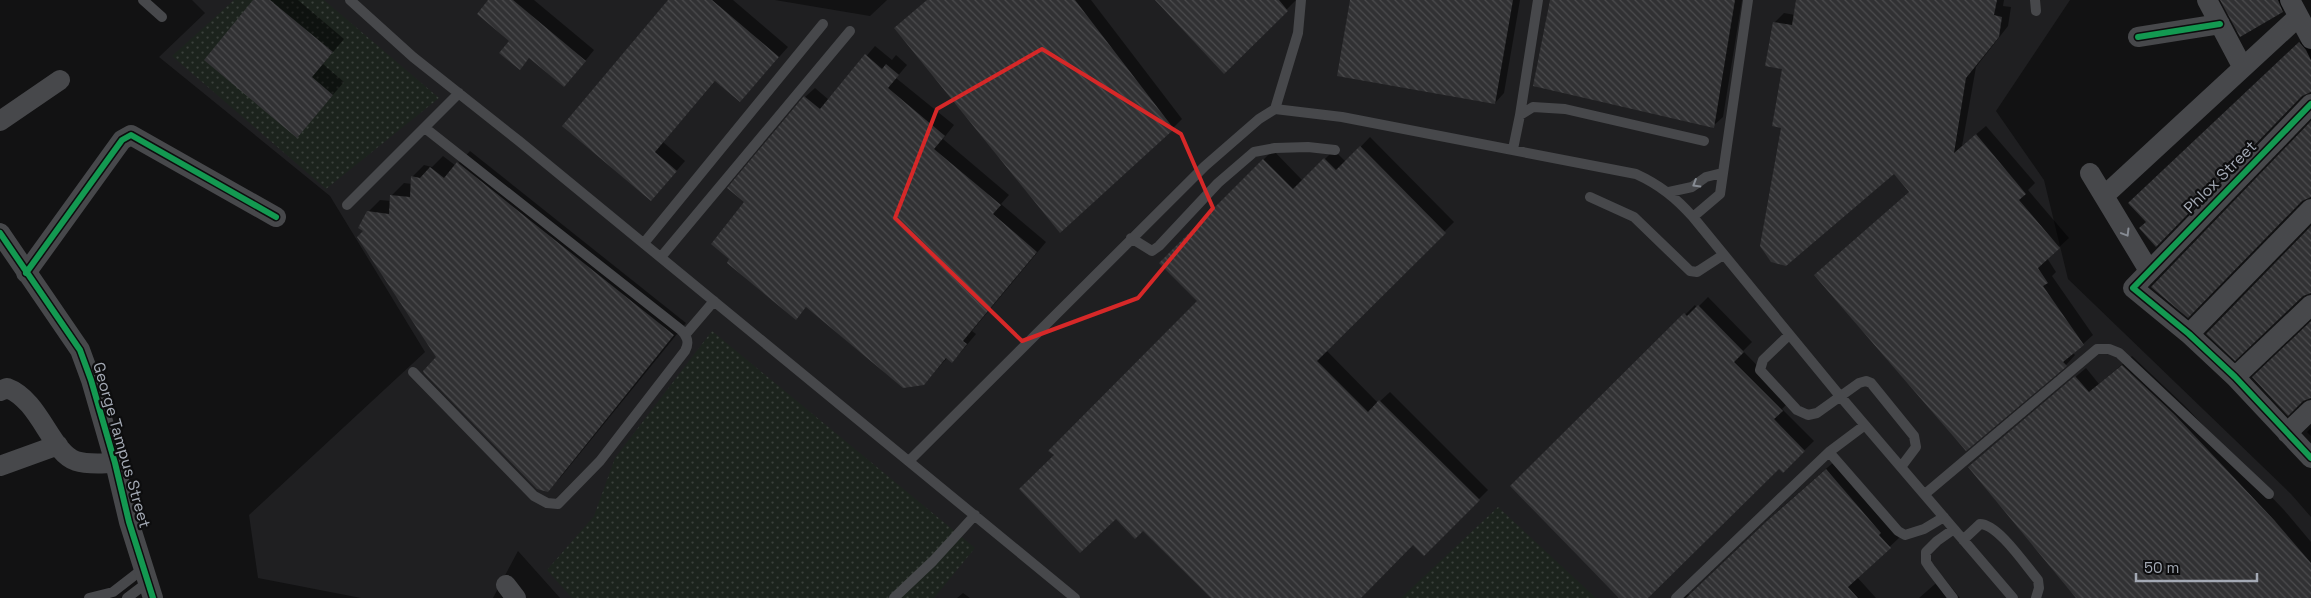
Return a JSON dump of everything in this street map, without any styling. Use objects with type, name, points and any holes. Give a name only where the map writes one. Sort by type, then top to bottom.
[{"type":"street","points":[[2207,0],[2244,68]]},
{"type":"street","points":[[2104,196],[2244,68],[2294,9],[2311,39]]},
{"type":"street","points":[[2138,37],[2220,24]]},
{"type":"street","points":[[0,120],[60,80]]},
{"type":"street","name":"Phlox Street","points":[[2189,334],[2133,288],[2148,269],[2311,104]]},
{"type":"street","points":[[26,273],[122,140],[131,134],[276,217]]},
{"type":"street","points":[[2090,173],[2148,269]]},
{"type":"street","points":[[2311,209],[2189,334],[2235,377],[2311,458]]},
{"type":"street","name":"George Tampus Street","points":[[0,233],[80,350],[115,463],[129,522],[148,583]]},
{"type":"street","points":[[2235,377],[2311,305]]},
{"type":"street","points":[[0,391],[7,388],[26,400],[68,457],[86,464],[115,463]]},
{"type":"street","points":[[2287,433],[2311,410]]},
{"type":"street","points":[[0,466],[58,445]]},
{"type":"lane","points":[[143,0],[162,18]]},
{"type":"lane","points":[[350,0],[459,94],[644,243],[1075,598]]},
{"type":"lane","points":[[1275,109],[1298,33],[1301,0]]},
{"type":"lane","points":[[1513,149],[1538,0]]},
{"type":"lane","points":[[1693,217],[1720,194],[1748,0]]},
{"type":"lane","points":[[644,243],[823,24]]},
{"type":"lane","points":[[660,257],[850,31]]},
{"type":"lane","points":[[347,205],[459,94]]},
{"type":"lane","points":[[1520,114],[1533,107],[1565,109],[1704,141]]},
{"type":"lane","points":[[909,460],[1131,238],[1205,166],[1259,119],[1275,109],[1342,117],[1636,174],[1658,184],[1669,192],[1693,217],[1840,396],[2013,598]]},
{"type":"lane","points":[[413,372],[534,496],[547,503],[558,504],[600,461],[685,350],[688,343],[685,335],[425,128]]},
{"type":"lane","points":[[1131,238],[1152,251],[1159,246],[1218,183],[1254,152],[1275,148],[1308,147],[1335,150]]},
{"type":"lane","points":[[1669,192],[1692,188],[1706,177],[1722,173]]},
{"type":"lane","points":[[1590,197],[1634,217],[1690,271],[1697,272],[1724,255]]},
{"type":"lane","points":[[685,335],[714,301]]},
{"type":"lane","points":[[1789,335],[1763,360],[1760,370],[1797,410],[1808,415],[1822,410],[1860,383],[1866,381],[1871,383],[1909,427],[1914,436],[1916,447],[1901,468]]},
{"type":"lane","points":[[1924,494],[2097,348],[2109,349],[2119,353],[2269,494]]},
{"type":"lane","points":[[1676,598],[1829,452],[1865,425]]},
{"type":"lane","points":[[1829,452],[1898,531],[1905,536],[1924,529],[1944,516]]},
{"type":"lane","points":[[894,598],[934,561],[975,515]]},
{"type":"lane","points":[[1963,540],[1980,524],[1987,524],[1997,532],[2038,580],[2039,588],[2036,598]]},
{"type":"lane","points":[[1953,598],[1926,562],[1926,552],[1937,540],[1954,529]]},
{"type":"lane","points":[[89,598],[148,583]]},
{"type":"lane","points":[[127,598],[148,583]]},
{"type":"highlighted area","points":[[1042,49],[1181,134],[1213,208],[1138,298],[1022,341],[895,218],[937,109]]},
{"type":"shaded area","points":[[192,0],[775,0],[870,16],[887,0],[2070,0],[1996,111],[2044,180],[2068,279],[2291,494],[2311,517],[2311,598],[560,598],[518,551],[493,598],[361,598],[258,578],[249,515],[425,352],[330,196],[159,57],[205,13]]},
{"type":"shaded area","points":[[234,0],[324,0],[439,98],[326,189],[172,56]]},
{"type":"shaded area","points":[[712,331],[975,548],[934,598],[572,598],[547,570],[594,516],[615,458]]},
{"type":"shaded area","points":[[1498,507],[1596,598],[1401,598]]},
{"type":"building","points":[[253,0],[270,0],[333,52],[312,77],[333,95],[297,138],[204,60]]},
{"type":"building","points":[[488,0],[513,0],[586,61],[564,87],[529,58],[520,70],[499,53],[509,41],[477,14]]},
{"type":"building","points":[[668,0],[712,0],[779,57],[740,102],[715,81],[655,152],[677,171],[651,201],[562,126]]},
{"type":"building","points":[[927,0],[1075,0],[1174,129],[1060,233],[894,28]]},
{"type":"building","points":[[1155,0],[1279,0],[1288,11],[1224,74]]},
{"type":"building","points":[[1350,0],[1513,0],[1495,104],[1337,76]]},
{"type":"building","points":[[1550,0],[1735,0],[1714,128],[1533,86]]},
{"type":"building","points":[[1796,0],[1997,0],[1994,15],[2002,17],[1999,37],[1966,78],[1954,153],[1976,134],[2026,194],[2019,200],[2060,248],[2038,268],[2048,283],[2043,286],[2084,345],[2063,362],[2067,366],[1966,451],[1814,275],[1909,192],[1894,174],[1786,266],[1771,262],[1760,246],[1781,128],[1772,126],[1782,69],[1765,66],[1773,22],[1792,25]]},
{"type":"building","points":[[2220,0],[2278,0],[2283,12],[2240,37]]},
{"type":"building","points":[[2299,42],[2311,60],[2311,92],[2302,96],[2156,247],[2139,228],[2146,222],[2128,203]]},
{"type":"building","points":[[865,54],[882,69],[886,64],[899,75],[888,88],[945,136],[934,149],[1001,205],[993,214],[1037,252],[963,341],[967,344],[952,363],[946,358],[924,385],[903,388],[806,307],[796,320],[727,263],[729,259],[711,244],[744,202],[727,188],[804,96],[820,109]]},
{"type":"building","points":[[2311,121],[2311,197],[2302,201],[2188,318],[2151,287]]},
{"type":"building","points":[[1360,146],[1446,233],[1317,361],[1368,412],[1379,400],[1480,500],[1424,556],[1413,545],[1361,598],[1211,598],[1143,531],[1135,539],[1116,519],[1080,553],[1019,489],[1054,455],[1048,451],[1197,301],[1159,263],[1263,159],[1293,189],[1324,158],[1336,170]]},
{"type":"building","points":[[457,162],[674,335],[548,492],[537,489],[424,373],[423,371],[436,357],[357,237],[363,231],[358,228],[367,211],[389,214],[390,195],[410,197],[411,176],[420,178],[430,167],[444,178]]},
{"type":"building","points":[[2311,226],[2311,293],[2303,296],[2235,361],[2206,334]]},
{"type":"building","points":[[1698,305],[1744,352],[1734,362],[1783,411],[1774,419],[1805,451],[1783,473],[1779,469],[1648,598],[1619,598],[1510,486],[1684,313],[1687,316]]},
{"type":"building","points":[[2311,321],[2311,398],[2303,401],[2288,416],[2252,377]]},
{"type":"building","points":[[2122,365],[2175,415],[2274,520],[2311,563],[2311,598],[2076,598],[1968,467],[2075,376],[2089,392]]},
{"type":"building","points":[[1826,469],[1881,533],[1879,535],[1891,548],[1848,587],[1858,598],[1686,598],[1767,521]]},
{"type":"cycle path","points":[[2138,37],[2220,24]]},
{"type":"cycle path","points":[[2311,104],[2133,288],[2189,334],[2235,377],[2311,458]]},
{"type":"cycle path","points":[[26,273],[122,140],[131,135],[276,217]]},
{"type":"cycle path","points":[[0,233],[80,350],[91,380],[115,463],[129,522],[153,598]]}]
